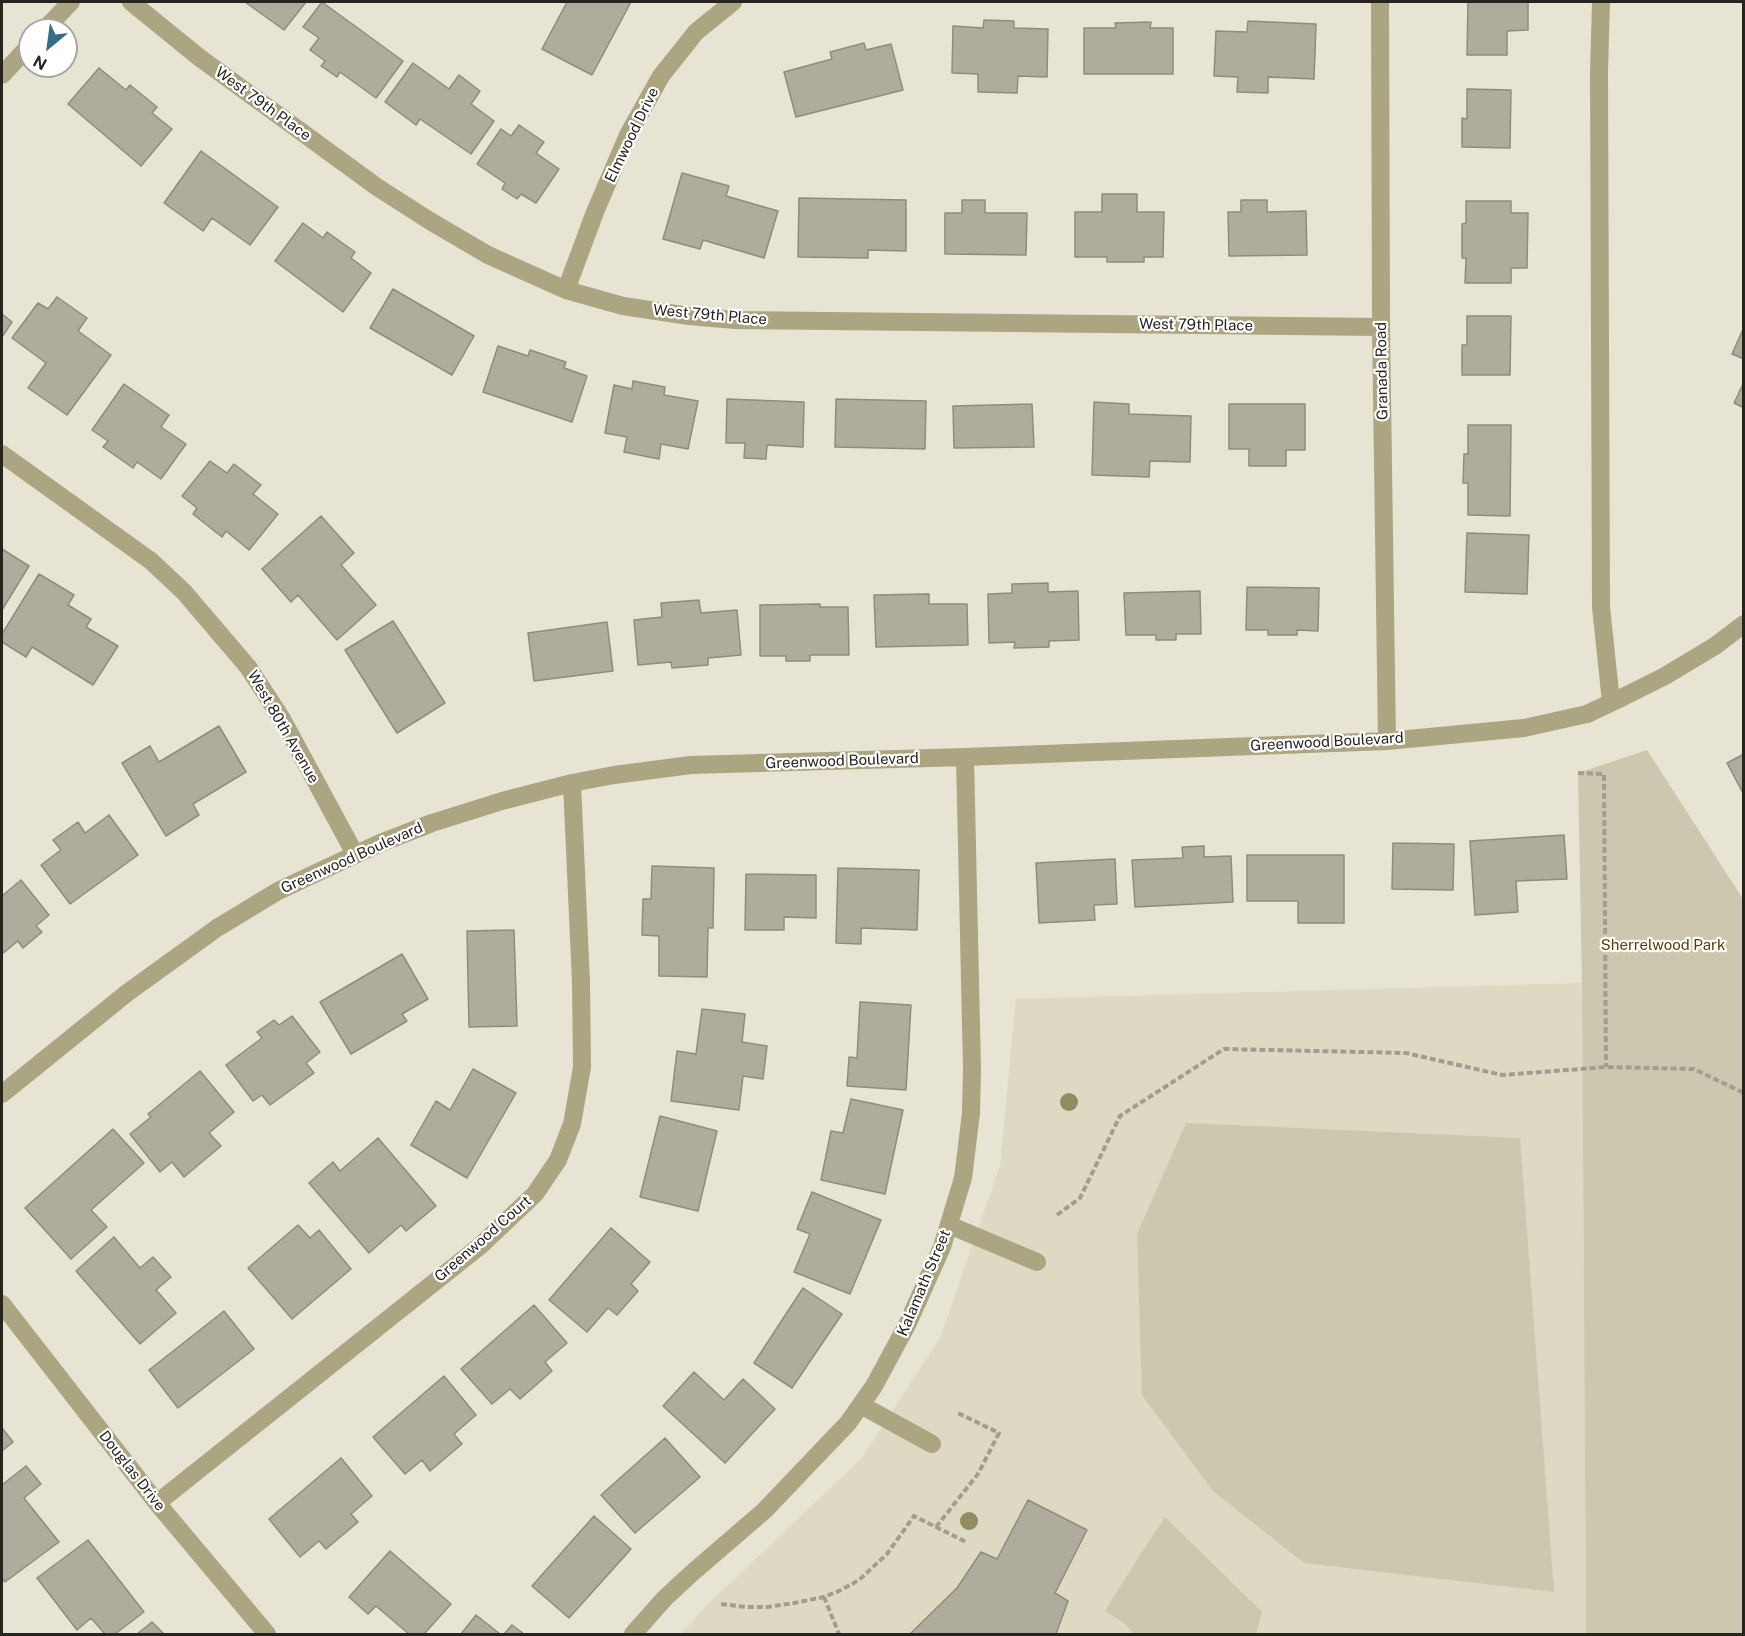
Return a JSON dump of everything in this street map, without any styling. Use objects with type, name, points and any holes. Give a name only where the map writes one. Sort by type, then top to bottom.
[{"type":"street","points":[[56,18],[71,2]]},
{"type":"street","name":"West 79th Place","points":[[131,2],[200,58],[377,187],[430,221],[488,255],[566,290],[623,306],[735,320],[1381,327]]},
{"type":"street","name":"Elmwood Drive","points":[[566,290],[595,212],[628,135],[661,76],[696,32],[733,2]]},
{"type":"street","name":"Granada Road","points":[[1380,2],[1381,327],[1387,741]]},
{"type":"street","points":[[1600,2],[1601,608],[1611,702]]},
{"type":"street","points":[[2,75],[18,58]]},
{"type":"street","name":"West 80th Avenue","points":[[2,454],[151,561],[184,592],[248,667],[282,719],[355,854]]},
{"type":"street","name":"Greenwood Boulevard","points":[[2,1094],[127,993],[218,927],[278,891],[355,854],[432,823],[502,801],[614,775],[691,765],[1387,741],[1524,728],[1587,714],[1623,697],[1665,676],[1715,646],[1743,624]]},
{"type":"street","name":"Kalamath Street","points":[[633,1635],[665,1598],[764,1511],[848,1424],[874,1386],[907,1325],[942,1247],[963,1178],[971,1113],[965,757]]},
{"type":"street","name":"Greenwood Court","points":[[157,1503],[480,1246],[535,1194],[558,1160],[572,1124],[582,1067],[581,983],[572,783]]},
{"type":"street","points":[[949,1225],[1037,1262]]},
{"type":"street","name":"Douglas Drive","points":[[2,1304],[157,1503],[267,1635]]},
{"type":"street","points":[[861,1405],[932,1444]]},
{"type":"path","points":[[1578,773],[1604,774],[1606,1067]]},
{"type":"path","points":[[1057,1215],[1080,1198],[1120,1116],[1224,1049],[1406,1053],[1502,1075],[1606,1067],[1694,1069],[1743,1093]]},
{"type":"path","points":[[936,1527],[978,1474],[999,1433],[956,1412]]},
{"type":"path","points":[[721,1604],[767,1607],[794,1603],[841,1590],[859,1580],[887,1554],[914,1516],[966,1542]]},
{"type":"path","points":[[824,1596],[839,1635]]},
{"type":"shaded area","points":[[1582,983],[1586,1634],[681,1634],[702,1610],[861,1459],[940,1338],[1000,1166],[1016,999]]},
{"type":"green space","name":"Sherrelwood Park","points":[[1647,750],[1743,899],[1743,1634],[1586,1634],[1582,983],[1578,773]]},
{"type":"green space","points":[[1186,1123],[1520,1138],[1554,1592],[1304,1563],[1213,1491],[1142,1395],[1137,1234]]},
{"type":"green space","points":[[1165,1517],[1262,1612],[1256,1634],[1134,1634],[1125,1624],[1105,1611]]},
{"type":"building","points":[[245,2],[306,2],[284,30]]},
{"type":"building","points":[[322,2],[403,61],[376,98],[340,72],[337,77],[321,66],[325,61],[310,50],[319,38],[303,27]]},
{"type":"building","points":[[567,2],[631,2],[592,75],[542,49]]},
{"type":"building","points":[[1468,2],[1528,2],[1528,30],[1507,31],[1507,55],[1467,55]]},
{"type":"building","points":[[984,20],[1014,21],[1014,28],[1048,29],[1047,77],[1018,76],[1017,93],[978,92],[978,74],[952,73],[953,26],[983,28]]},
{"type":"building","points":[[1248,21],[1316,24],[1314,79],[1268,77],[1268,93],[1237,92],[1238,77],[1214,76],[1216,31],[1247,32]]},
{"type":"building","points":[[1151,22],[1150,28],[1173,28],[1173,74],[1084,74],[1084,28],[1116,28],[1115,23]]},
{"type":"building","points":[[864,43],[866,50],[891,44],[903,90],[796,117],[784,72],[832,59],[830,52]]},
{"type":"building","points":[[413,63],[449,89],[459,75],[480,91],[471,104],[494,121],[471,154],[420,119],[416,125],[385,102]]},
{"type":"building","points":[[99,68],[126,90],[130,85],[157,107],[152,113],[172,129],[141,166],[68,104]]},
{"type":"building","points":[[1467,89],[1511,90],[1510,148],[1462,147],[1462,118],[1467,119]]},
{"type":"building","points":[[519,125],[544,142],[536,153],[559,169],[536,203],[521,194],[517,199],[502,189],[505,183],[477,164],[501,129],[511,136]]},
{"type":"building","points":[[201,151],[278,207],[250,245],[212,218],[203,231],[164,203]]},
{"type":"building","points":[[682,173],[729,186],[726,196],[778,211],[764,258],[703,240],[700,249],[663,239]]},
{"type":"building","points":[[1102,194],[1137,194],[1137,212],[1164,212],[1163,257],[1144,257],[1144,262],[1107,262],[1107,257],[1075,257],[1075,212],[1102,212]]},
{"type":"building","points":[[799,198],[906,200],[906,251],[868,250],[868,258],[798,257]]},
{"type":"building","points":[[962,200],[985,200],[985,213],[1027,213],[1026,255],[945,254],[945,213],[962,213]]},
{"type":"building","points":[[1241,200],[1267,200],[1267,212],[1306,211],[1307,255],[1229,256],[1228,212],[1241,212]]},
{"type":"building","points":[[1466,201],[1511,201],[1511,213],[1528,213],[1527,268],[1511,268],[1511,283],[1465,283],[1466,258],[1462,258],[1462,224],[1466,223]]},
{"type":"building","points":[[303,223],[323,238],[327,232],[355,252],[351,258],[371,273],[343,312],[275,261]]},
{"type":"building","points":[[393,289],[474,336],[452,375],[370,328]]},
{"type":"building","points":[[57,297],[87,318],[78,331],[111,355],[67,415],[28,388],[46,363],[12,338],[38,303],[48,309]]},
{"type":"building","points":[[2,314],[12,322],[2,337]]},
{"type":"building","points":[[1467,316],[1511,316],[1510,375],[1462,375],[1462,345],[1467,345]]},
{"type":"building","points":[[1744,327],[1744,359],[1732,354]]},
{"type":"building","points":[[498,346],[528,356],[530,350],[566,362],[564,368],[587,376],[572,422],[483,392]]},
{"type":"building","points":[[633,381],[665,387],[664,395],[698,401],[688,449],[661,444],[659,459],[624,452],[627,437],[605,433],[614,385],[632,389]]},
{"type":"building","points":[[1744,382],[1744,408],[1734,403]]},
{"type":"building","points":[[124,384],[169,415],[161,427],[186,444],[161,479],[137,462],[133,468],[103,447],[108,441],[92,430]]},
{"type":"building","points":[[727,399],[804,402],[803,447],[767,445],[766,459],[744,458],[745,443],[726,443]]},
{"type":"building","points":[[836,399],[926,401],[925,449],[835,447]]},
{"type":"building","points":[[1094,402],[1129,404],[1129,414],[1191,416],[1190,462],[1150,461],[1149,477],[1092,475]]},
{"type":"building","points":[[1032,404],[1034,447],[954,448],[953,406]]},
{"type":"building","points":[[1229,404],[1305,404],[1305,450],[1286,450],[1286,466],[1249,466],[1249,449],[1229,449]]},
{"type":"building","points":[[1468,425],[1511,425],[1510,516],[1468,515],[1468,483],[1463,483],[1464,454],[1468,454]]},
{"type":"building","points":[[210,461],[227,473],[234,464],[261,485],[253,494],[278,514],[249,550],[226,531],[222,537],[193,514],[197,508],[182,496]]},
{"type":"building","points":[[321,516],[354,553],[341,565],[376,605],[337,640],[298,595],[291,602],[262,569]]},
{"type":"building","points":[[1467,533],[1529,535],[1527,594],[1465,592]]},
{"type":"building","points":[[2,549],[29,566],[2,610]]},
{"type":"building","points":[[39,574],[74,595],[68,605],[91,619],[86,627],[118,646],[93,685],[32,647],[26,657],[2,642],[2,634]]},
{"type":"building","points":[[1048,583],[1048,592],[1078,591],[1079,640],[1049,641],[1049,647],[1014,648],[1015,642],[989,643],[988,594],[1012,593],[1012,584]]},
{"type":"building","points":[[1247,587],[1319,588],[1318,631],[1297,630],[1297,635],[1268,635],[1268,630],[1246,630]]},
{"type":"building","points":[[1200,591],[1201,634],[1176,634],[1176,640],[1156,640],[1156,635],[1126,635],[1124,593]]},
{"type":"building","points":[[929,594],[929,604],[967,604],[968,645],[876,647],[874,595]]},
{"type":"building","points":[[699,600],[701,613],[737,610],[741,655],[708,658],[708,665],[672,668],[671,662],[638,665],[634,620],[662,617],[661,603]]},
{"type":"building","points":[[820,604],[820,607],[848,607],[849,655],[810,655],[810,661],[786,661],[786,656],[760,656],[760,605]]},
{"type":"building","points":[[393,621],[445,703],[397,733],[345,650]]},
{"type":"building","points":[[607,622],[613,671],[534,681],[528,633]]},
{"type":"building","points":[[219,726],[246,772],[193,804],[199,815],[166,836],[122,763],[150,746],[159,762]]},
{"type":"building","points":[[1744,754],[1744,795],[1727,763]]},
{"type":"building","points":[[109,815],[138,855],[70,904],[41,865],[61,850],[53,840],[78,822],[85,833]]},
{"type":"building","points":[[1564,835],[1567,879],[1516,881],[1518,912],[1475,915],[1470,841]]},
{"type":"building","points":[[1393,843],[1454,844],[1453,890],[1392,889]]},
{"type":"building","points":[[1204,846],[1204,857],[1231,856],[1233,902],[1135,907],[1132,860],[1183,858],[1182,847]]},
{"type":"building","points":[[1247,855],[1344,855],[1344,923],[1298,923],[1298,901],[1247,901]]},
{"type":"building","points":[[1115,859],[1117,904],[1094,905],[1095,920],[1039,923],[1036,863]]},
{"type":"building","points":[[652,866],[714,868],[713,928],[708,928],[707,977],[659,976],[659,936],[642,935],[643,899],[651,899]]},
{"type":"building","points":[[838,868],[919,870],[917,930],[861,928],[861,944],[836,943]]},
{"type":"building","points":[[746,874],[816,875],[816,918],[784,917],[784,930],[745,930]]},
{"type":"building","points":[[21,880],[49,915],[36,926],[42,932],[23,948],[18,941],[2,954],[2,896]]},
{"type":"building","points":[[514,930],[517,1026],[469,1027],[467,931]]},
{"type":"building","points":[[402,954],[428,999],[402,1014],[407,1021],[351,1054],[320,1002]]},
{"type":"building","points":[[860,1002],[911,1005],[906,1090],[847,1086],[849,1057],[857,1058]]},
{"type":"building","points":[[702,1009],[745,1014],[742,1042],[767,1046],[763,1079],[743,1076],[739,1110],[671,1101],[677,1051],[696,1054]]},
{"type":"building","points":[[292,1016],[320,1052],[306,1063],[314,1073],[270,1105],[262,1095],[253,1101],[226,1065],[262,1038],[257,1032],[274,1020],[279,1025]]},
{"type":"building","points":[[473,1069],[516,1093],[467,1178],[411,1145],[436,1101],[450,1110]]},
{"type":"building","points":[[200,1071],[234,1112],[209,1133],[221,1146],[184,1177],[172,1162],[160,1172],[130,1134],[151,1117],[148,1114]]},
{"type":"building","points":[[851,1099],[903,1110],[885,1194],[821,1180],[831,1131],[843,1133]]},
{"type":"building","points":[[660,1116],[717,1131],[698,1211],[640,1197]]},
{"type":"building","points":[[113,1129],[144,1163],[91,1210],[107,1227],[71,1259],[25,1208]]},
{"type":"building","points":[[378,1138],[436,1206],[406,1231],[401,1225],[369,1253],[309,1183],[333,1162],[340,1171]]},
{"type":"building","points":[[812,1192],[881,1220],[850,1294],[794,1272],[810,1234],[797,1229]]},
{"type":"building","points":[[298,1225],[310,1238],[319,1230],[351,1269],[292,1319],[248,1268]]},
{"type":"building","points":[[611,1228],[650,1262],[631,1284],[638,1291],[617,1315],[608,1308],[587,1332],[549,1300]]},
{"type":"building","points":[[114,1237],[140,1268],[153,1257],[171,1277],[156,1290],[176,1313],[140,1344],[76,1271]]},
{"type":"building","points":[[803,1288],[842,1314],[792,1388],[754,1363]]},
{"type":"building","points":[[534,1305],[567,1343],[545,1362],[552,1371],[520,1399],[510,1389],[492,1404],[461,1369]]},
{"type":"building","points":[[224,1311],[254,1349],[178,1408],[149,1370]]},
{"type":"building","points":[[694,1372],[724,1400],[743,1379],[775,1409],[725,1463],[663,1406]]},
{"type":"building","points":[[444,1376],[476,1415],[454,1434],[462,1444],[430,1471],[422,1460],[405,1474],[373,1437]]},
{"type":"building","points":[[2,1428],[13,1442],[2,1451]]},
{"type":"building","points":[[665,1438],[700,1477],[635,1533],[601,1495]]},
{"type":"building","points":[[341,1458],[372,1496],[351,1514],[358,1522],[326,1549],[319,1541],[300,1557],[269,1519]]},
{"type":"building","points":[[26,1466],[41,1484],[24,1498],[59,1542],[5,1582],[2,1578],[2,1485]]},
{"type":"building","points":[[1028,1500],[1087,1530],[1055,1593],[1068,1601],[1056,1634],[910,1634],[957,1588],[981,1552],[997,1559]]},
{"type":"building","points":[[594,1516],[631,1549],[569,1618],[532,1586]]},
{"type":"building","points":[[88,1540],[144,1612],[115,1634],[105,1634],[91,1618],[77,1630],[37,1578]]},
{"type":"building","points":[[390,1551],[451,1604],[424,1634],[409,1634],[376,1606],[368,1614],[349,1597]]},
{"type":"building","points":[[476,1615],[500,1634],[461,1634]]},
{"type":"building","points":[[152,1622],[164,1634],[137,1634]]},
{"type":"building","points":[[512,1625],[524,1634],[504,1634]]}]
